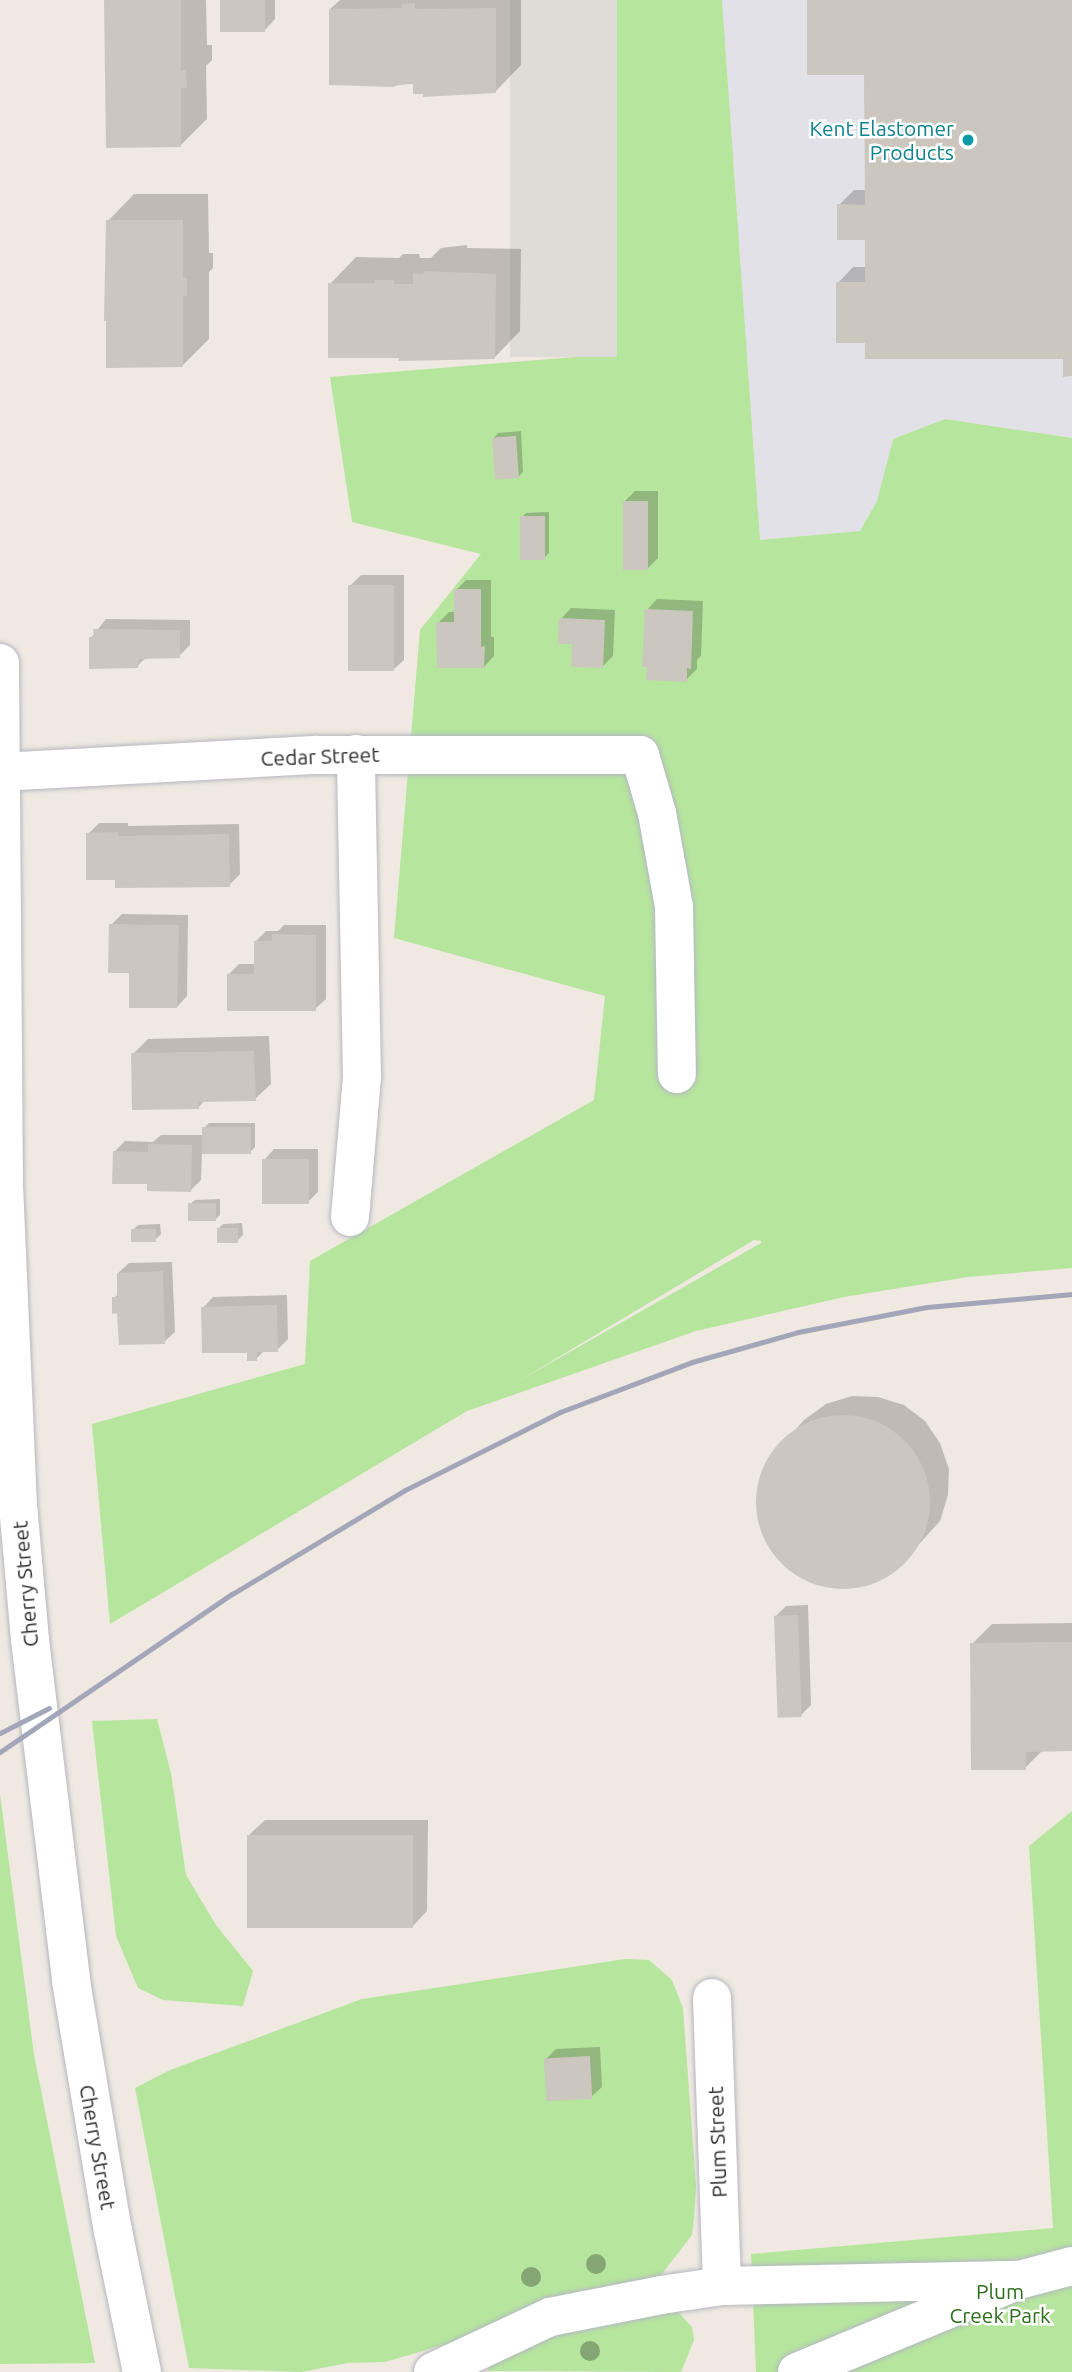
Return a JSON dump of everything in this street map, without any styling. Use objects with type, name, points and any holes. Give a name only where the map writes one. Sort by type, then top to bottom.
[{"type":"street","name":"Cherry Street","points":[[0,663],[4,1185],[11,1381],[26,1600],[71,1981],[113,2231],[142,2372]]},
{"type":"street","name":"Cedar Street","points":[[0,772],[356,754],[640,755],[657,813],[674,907],[677,1074]]},
{"type":"street","points":[[350,1217],[362,1077],[356,754]]},
{"type":"street","name":"Plum Street","points":[[712,1998],[722,2286]]},
{"type":"street","points":[[797,2372],[1019,2280],[1072,2266]]},
{"type":"street","points":[[433,2372],[550,2317],[601,2305],[722,2286],[1019,2280]]},
{"type":"shaded area","points":[[510,0],[617,0],[617,357],[510,357]]},
{"type":"shaded area","points":[[722,0],[1072,0],[1072,438],[945,419],[893,439],[877,501],[860,531],[760,540]]},
{"type":"green space","points":[[617,0],[722,0],[760,540],[860,531],[877,501],[893,439],[945,419],[1072,438],[1072,1268],[968,1277],[844,1297],[696,1331],[467,1411],[110,1624],[92,1424],[305,1364],[310,1261],[594,1100],[605,996],[394,938],[420,630],[481,554],[352,522],[330,377],[610,354]],"holes":[[[754,1240],[761,1243],[517,1382]]]},
{"type":"green space","points":[[157,1719],[171,1773],[186,1875],[216,1925],[253,1971],[243,2006],[163,2000],[138,1988],[116,1936],[92,1721]]},
{"type":"green space","points":[[0,1794],[34,2055],[95,2363],[0,2364]]},
{"type":"green space","name":"Plum Creek Park","points":[[1072,1811],[1072,2372],[756,2372],[751,2254],[1053,2228],[1029,1846]]},
{"type":"green space","points":[[625,1959],[649,1960],[672,1980],[683,2008],[696,2186],[694,2218],[692,2235],[655,2283],[385,2362],[348,2363],[301,2372],[189,2368],[135,2088],[170,2070],[362,1999]]},
{"type":"green space","points":[[677,2311],[692,2327],[694,2340],[681,2372],[487,2371],[492,2363],[541,2335]]},
{"type":"building","points":[[104,0],[181,0],[181,70],[186,70],[187,88],[181,88],[181,147],[106,148]]},
{"type":"building","points":[[220,0],[265,0],[265,32],[220,32]]},
{"type":"building","name":"Kent Elastomer Products","points":[[807,0],[1072,0],[1072,376],[1063,377],[1063,359],[865,359],[865,343],[836,343],[836,282],[865,282],[865,240],[837,240],[837,204],[865,205],[864,75],[807,75]]},
{"type":"building","points":[[415,3],[415,9],[496,8],[496,93],[423,97],[423,94],[413,94],[413,84],[394,87],[329,85],[329,9],[402,8],[402,4]]},
{"type":"building","points":[[106,220],[183,220],[183,278],[187,278],[187,296],[183,296],[183,367],[106,368]]},
{"type":"building","points":[[423,271],[496,274],[495,359],[398,361],[399,358],[328,358],[328,283],[375,283],[375,280],[394,280],[394,284],[413,284],[413,273],[423,274]]},
{"type":"building","points":[[516,436],[519,478],[495,480],[492,438]]},
{"type":"building","points":[[623,501],[648,501],[648,570],[623,570]]},
{"type":"building","points":[[520,516],[545,516],[545,560],[520,560]]},
{"type":"building","points":[[348,585],[394,585],[394,671],[348,671]]},
{"type":"building","points":[[454,589],[481,589],[481,647],[485,646],[484,668],[437,668],[436,622],[454,622]]},
{"type":"building","points":[[645,609],[693,611],[691,669],[687,668],[687,682],[646,680],[647,667],[642,667]]},
{"type":"building","points":[[559,618],[605,620],[603,668],[571,667],[572,644],[558,644]]},
{"type":"building","points":[[93,629],[180,630],[180,658],[139,659],[138,668],[89,669],[89,637],[94,637]]},
{"type":"building","points":[[118,832],[118,836],[229,834],[230,887],[115,888],[115,880],[86,880],[86,833]]},
{"type":"building","points":[[109,924],[179,925],[177,1008],[129,1008],[129,973],[108,973]]},
{"type":"building","points":[[272,934],[316,935],[316,1011],[227,1011],[227,974],[254,974],[254,941],[272,941]]},
{"type":"building","points":[[254,1051],[256,1101],[199,1102],[199,1109],[132,1110],[131,1053]]},
{"type":"building","points":[[202,1127],[251,1127],[251,1154],[202,1154]]},
{"type":"building","points":[[148,1144],[192,1145],[191,1192],[147,1191],[147,1184],[112,1184],[113,1151],[148,1152]]},
{"type":"building","points":[[262,1159],[309,1159],[309,1204],[262,1204]]},
{"type":"building","points":[[188,1203],[216,1203],[216,1221],[188,1221]]},
{"type":"building","points":[[217,1228],[238,1228],[238,1243],[217,1243]]},
{"type":"building","points":[[131,1229],[156,1229],[156,1242],[131,1242]]},
{"type":"building","points":[[163,1271],[165,1344],[119,1345],[117,1313],[112,1314],[112,1297],[117,1297],[117,1273]]},
{"type":"building","points":[[277,1305],[278,1352],[257,1352],[257,1361],[247,1361],[247,1353],[202,1353],[201,1307]]},
{"type":"building","points":[[843,1415],[876,1422],[904,1441],[923,1469],[930,1502],[923,1535],[904,1563],[876,1582],[843,1589],[810,1582],[782,1563],[763,1535],[756,1502],[763,1469],[782,1441],[810,1422]]},
{"type":"building","points":[[798,1615],[802,1717],[778,1718],[774,1616]]},
{"type":"building","points":[[1072,1642],[1072,1751],[1026,1752],[1026,1770],[971,1770],[970,1643]]},
{"type":"building","points":[[247,1835],[413,1835],[413,1928],[247,1928]]},
{"type":"building","points":[[590,2056],[592,2099],[546,2101],[544,2058]]},
{"type":"railway","points":[[0,1752],[232,1594],[405,1490],[560,1412],[692,1362],[798,1332],[927,1307],[1072,1294]]},
{"type":"railway","points":[[0,1733],[49,1708]]},
{"type":"place","name":"Kent Elastomer Products","points":[[968,140]]}]
